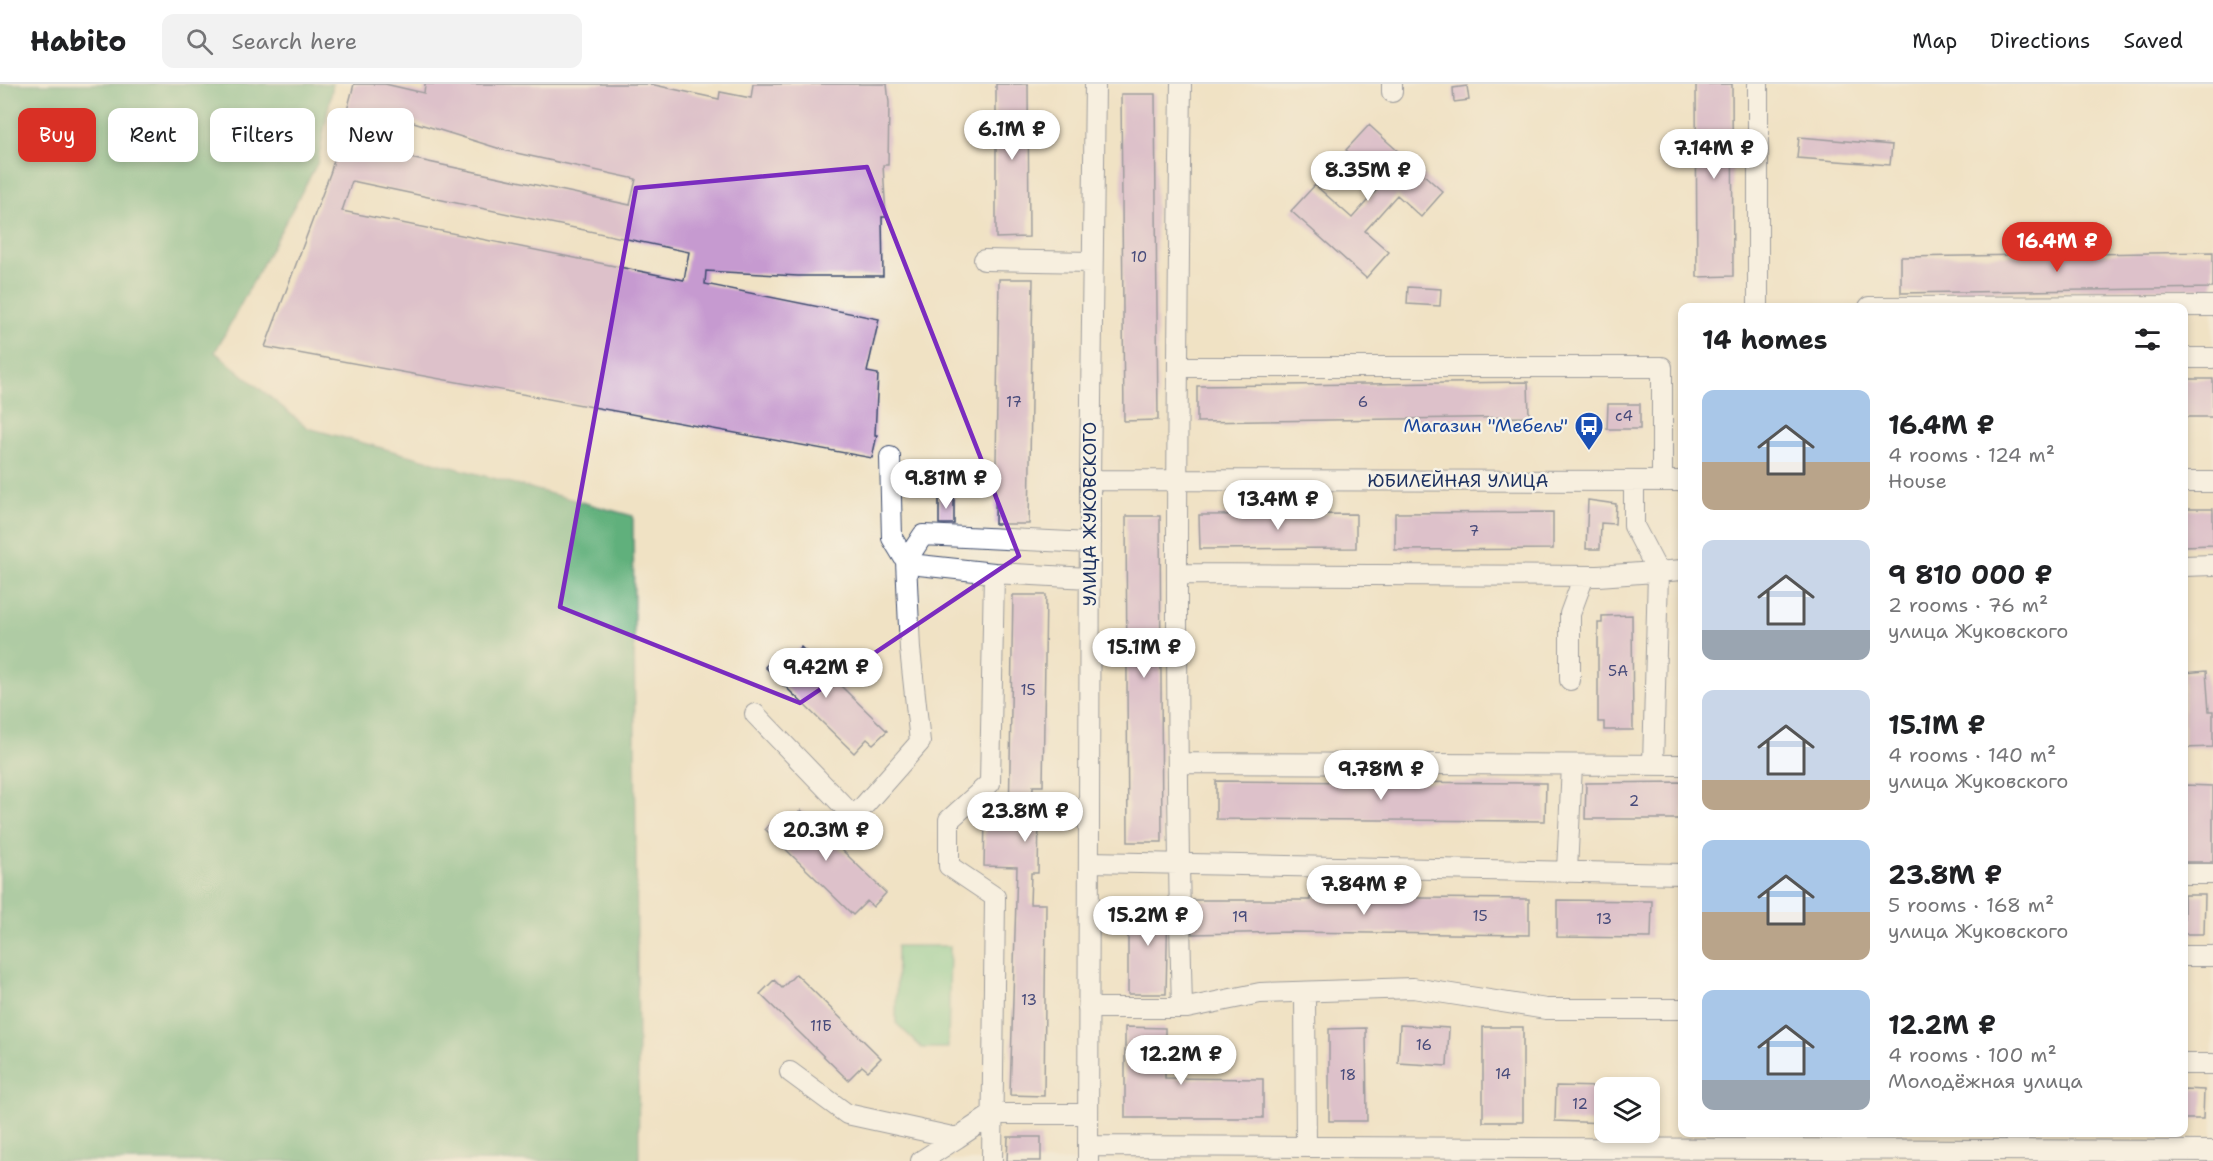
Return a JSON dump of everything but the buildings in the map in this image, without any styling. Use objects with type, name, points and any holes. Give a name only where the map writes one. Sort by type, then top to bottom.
[{"type":"street","name":"УЛИЦА ЖУКОВСКОГО","points":[[1088,1153],[1089,578],[1095,84]]},
{"type":"street","points":[[1181,84],[1176,480],[1179,574],[1178,863],[1182,1008]]},
{"type":"street","points":[[1758,84],[1758,303]]},
{"type":"street","points":[[984,260],[1092,262]]},
{"type":"street","points":[[2188,306],[2213,306]]},
{"type":"street","points":[[2188,358],[2213,358]]},
{"type":"street","points":[[1178,367],[1662,367],[1662,481]]},
{"type":"street","points":[[841,833],[920,742],[910,649],[906,561],[892,538],[890,457]]},
{"type":"street","name":"ЮБИЛЕЙНАЯ УЛИЦА","points":[[1090,480],[1678,481]]},
{"type":"street","points":[[1635,481],[1634,526],[1658,572],[1653,765]]},
{"type":"street","points":[[2188,482],[2213,482]]},
{"type":"street","points":[[906,561],[923,535],[1090,543]]},
{"type":"street","points":[[906,561],[919,566],[994,573],[1089,578]]},
{"type":"street","points":[[2188,566],[2213,565]]},
{"type":"street","points":[[1179,574],[1584,576],[1678,570]]},
{"type":"street","points":[[992,1161],[995,897],[950,866],[949,820],[990,783],[994,573]]},
{"type":"street","points":[[1570,680],[1570,614],[1584,576]]},
{"type":"street","points":[[755,714],[854,818]]},
{"type":"street","points":[[1178,763],[1678,765]]},
{"type":"street","points":[[1567,871],[1572,765]]},
{"type":"street","points":[[1089,862],[1678,874]]},
{"type":"street","points":[[2188,874],[2213,874]]},
{"type":"street","points":[[2188,956],[2213,956]]},
{"type":"street","points":[[1088,1008],[1182,1008],[1260,993],[1413,988],[1546,1009],[1678,1009]]},
{"type":"street","points":[[1305,992],[1306,1147]]},
{"type":"street","points":[[2188,1064],[2213,1064]]},
{"type":"street","points":[[790,1072],[847,1114],[957,1138]]},
{"type":"street","points":[[921,1161],[993,1114],[1088,1114]]},
{"type":"street","points":[[1088,1153],[1306,1147],[1659,1155],[1736,1147],[1817,1148],[2094,1141],[2213,1151]]},
{"type":"highlighted area","points":[[867,167],[1019,556],[800,703],[560,607],[636,188]]},
{"type":"green space","points":[[0,84],[333,84],[318,162],[215,352],[308,428],[633,516],[639,1161],[0,1161]]},
{"type":"green space","points":[[897,946],[950,946],[948,1048],[922,1048],[896,1023]]},
{"type":"place","name":"Магазин \"Мебель\"","points":[[1589,452]]}]
